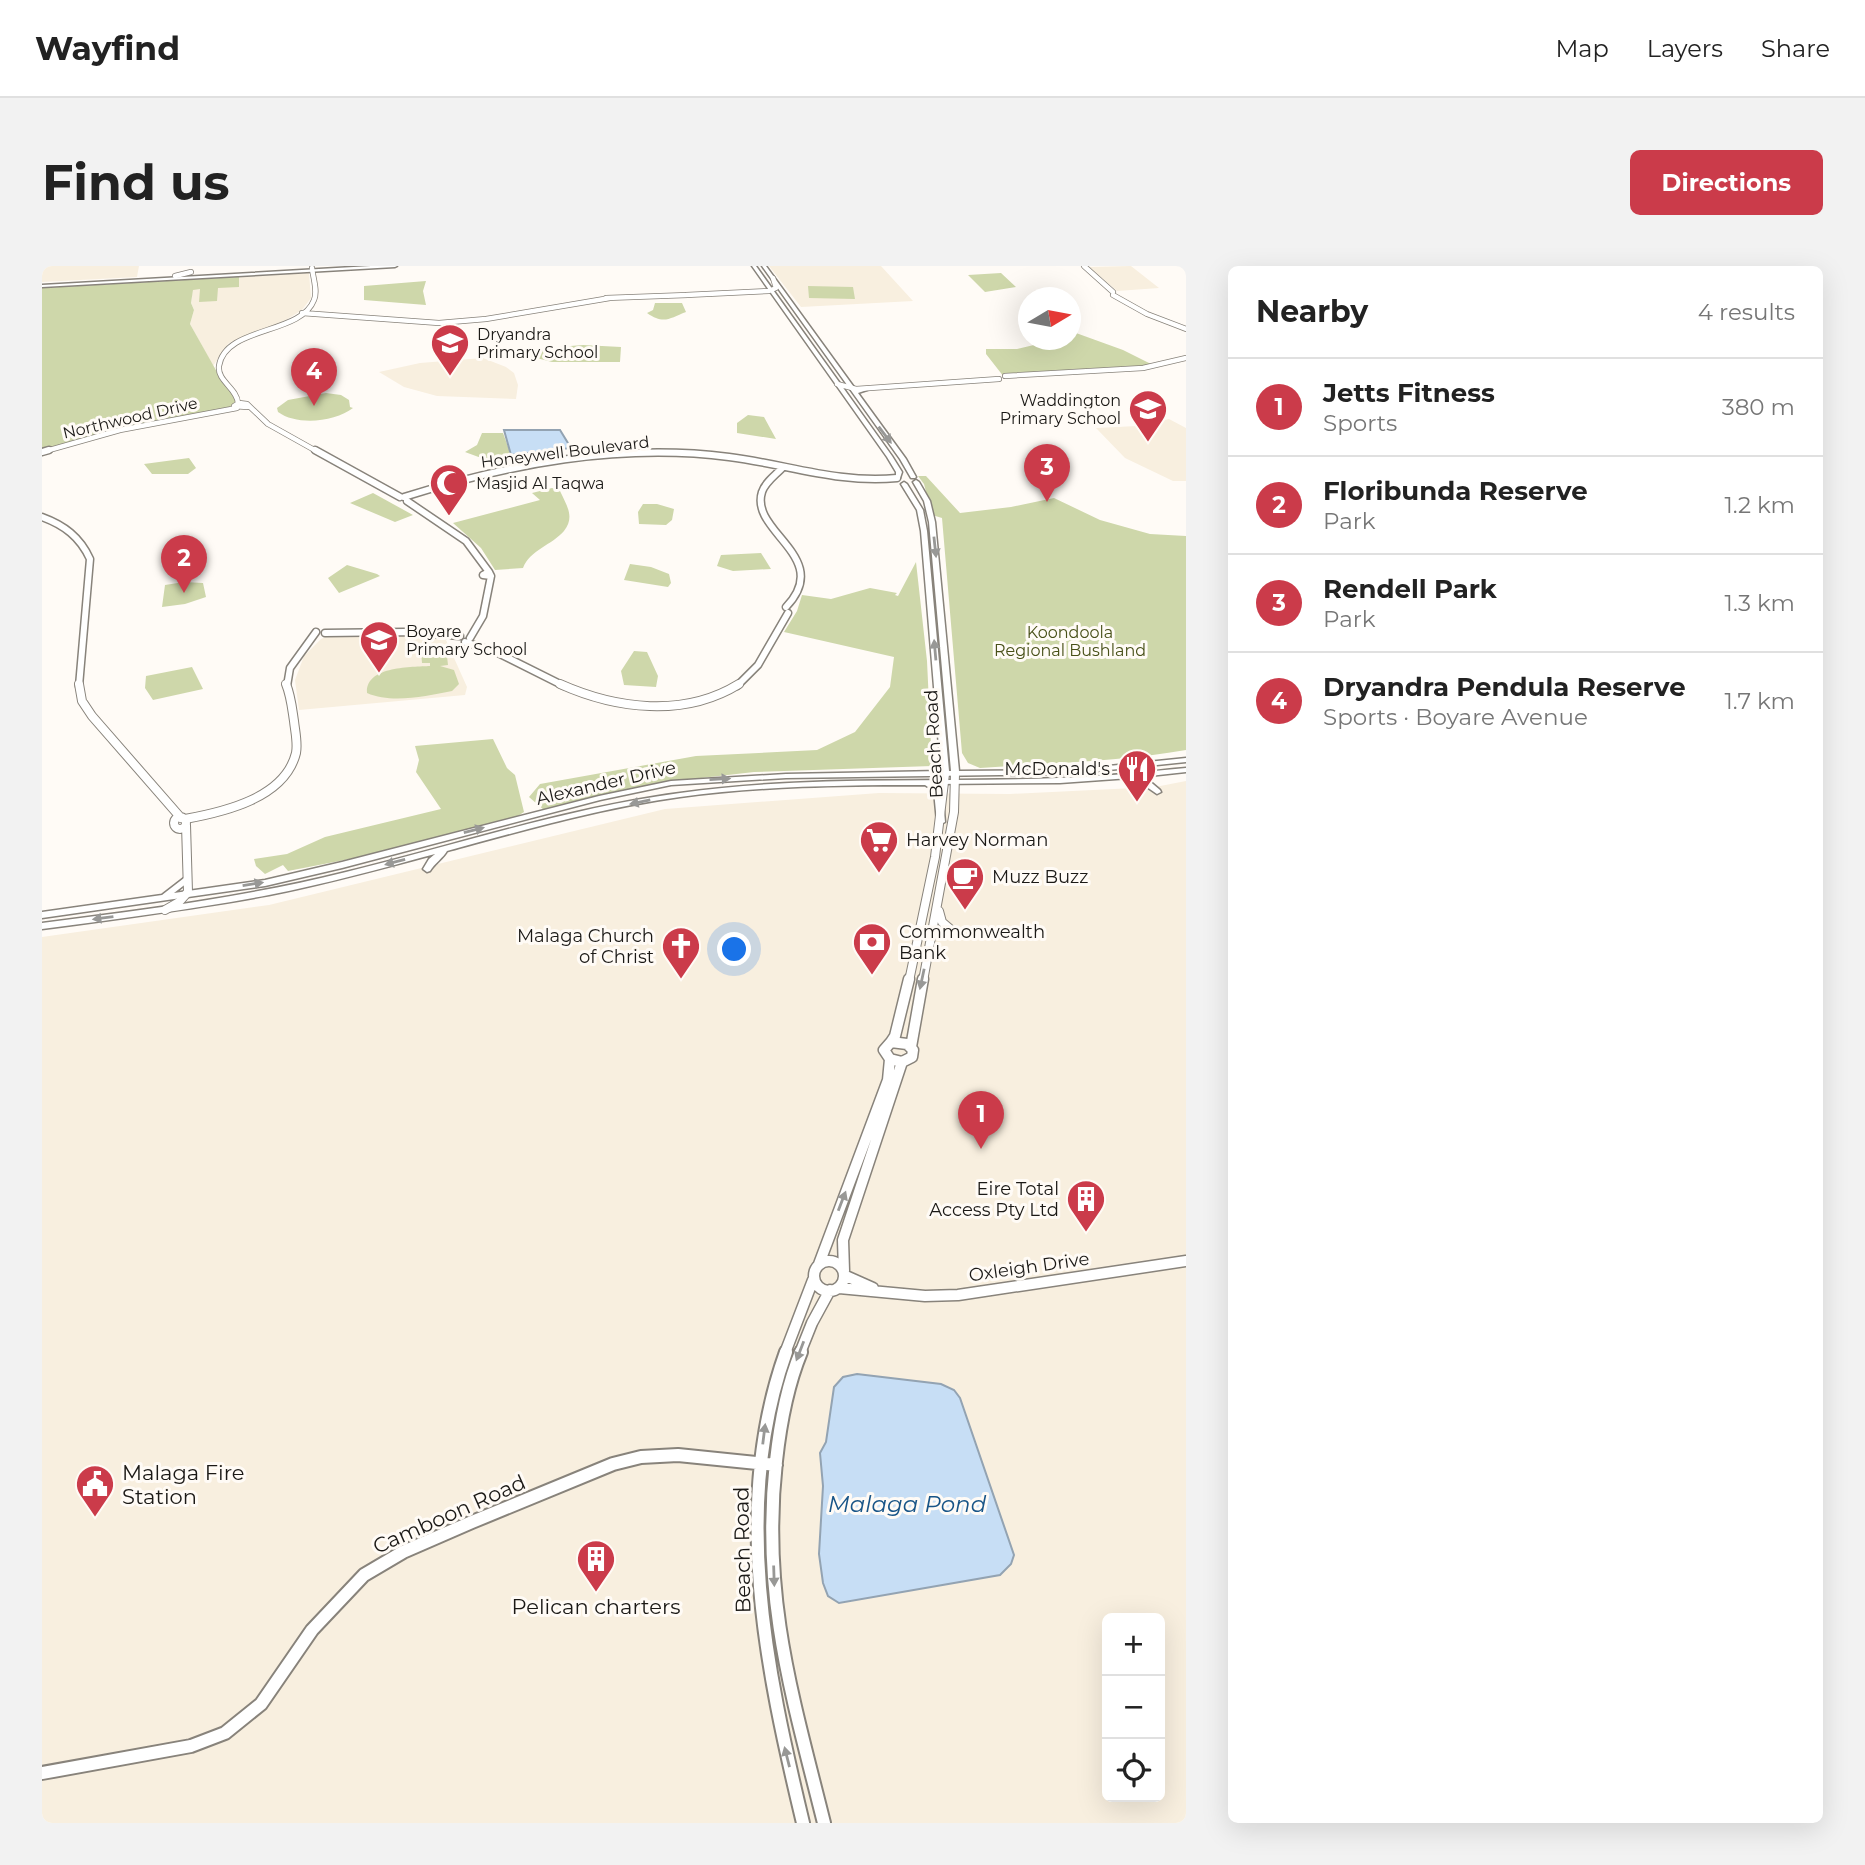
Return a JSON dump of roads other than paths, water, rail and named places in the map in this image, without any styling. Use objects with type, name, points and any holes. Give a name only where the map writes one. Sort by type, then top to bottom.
[{"type":"main road","points":[[129,280],[192,272],[243,274],[355,266]]},
{"type":"main road","points":[[42,285],[129,280],[192,272],[200,275],[395,266]]},
{"type":"main road","name":"Beach Road","points":[[754,266],[897,468],[900,480],[919,510],[925,531],[945,778]]},
{"type":"main road","name":"Beach Road","points":[[764,266],[903,459],[927,501],[932,522],[955,783]]},
{"type":"main road","points":[[224,273],[243,274]]},
{"type":"main road","points":[[761,292],[770,294],[779,302]]},
{"type":"main road","points":[[808,343],[819,342]]},
{"type":"main road","points":[[845,378],[865,387]]},
{"type":"main road","points":[[853,391],[865,387]]},
{"type":"main road","points":[[900,480],[915,480]]},
{"type":"main road","points":[[953,737],[960,765],[972,774]]},
{"type":"main road","name":"Alexander Drive","points":[[42,915],[265,883],[599,798],[671,783],[786,776],[874,775],[945,778],[955,783],[972,774],[1070,772],[1186,760]]},
{"type":"main road","points":[[874,775],[935,769],[944,764]]},
{"type":"main road","points":[[1131,777],[1156,788],[1159,778],[1182,771]]},
{"type":"main road","points":[[955,783],[974,786],[1131,777],[1182,771]]},
{"type":"main road","name":"Alexander Drive","points":[[42,926],[163,911],[312,883],[606,809],[692,793],[786,786],[927,783],[945,778]]},
{"type":"main road","points":[[927,783],[938,790],[942,822]]},
{"type":"main road","points":[[427,869],[434,858],[450,848]]},
{"type":"main road","points":[[156,900],[175,891],[184,881]]},
{"type":"street","points":[[1083,266],[1113,294],[1143,312],[1186,328]]},
{"type":"street","points":[[314,269],[318,299],[304,313],[249,336],[224,355],[219,366],[220,373],[237,395],[242,407],[401,499],[466,541],[484,564],[487,585],[483,616],[464,638]]},
{"type":"street","points":[[304,313],[416,323],[477,320],[610,298],[761,292],[776,288],[773,278]]},
{"type":"street","points":[[752,292],[771,290],[785,295]]},
{"type":"street","points":[[865,387],[1138,370],[1186,359]]},
{"type":"street","points":[[837,384],[853,391]]},
{"type":"street","points":[[849,400],[846,391],[853,391]]},
{"type":"street","name":"Northwood Drive","points":[[42,452],[120,430],[242,407]]},
{"type":"street","name":"Honeywell Boulevard","points":[[401,499],[447,484],[506,470],[613,458],[666,456],[732,460],[864,482],[900,480]]},
{"type":"street","points":[[182,824],[263,793],[290,767],[296,755],[297,743],[287,679],[293,660],[323,632],[405,632],[464,638],[587,697],[614,704],[669,706],[716,696],[747,679],[758,666],[801,582],[801,572],[790,550],[762,506],[762,492],[779,469]]},
{"type":"street","name":"Honeywell Boulevard","points":[[779,469],[842,477],[900,480]]},
{"type":"street","points":[[842,477],[864,482]]},
{"type":"street","points":[[43,514],[78,538],[90,559],[79,687],[82,701],[182,824],[188,889],[186,895],[163,911]]},
{"type":"street","name":"Beach Road","points":[[891,1042],[895,1036],[919,938],[942,822],[945,778]]},
{"type":"street","name":"Beach Road","points":[[911,1047],[948,844],[955,783]]},
{"type":"street","points":[[934,860],[942,856],[944,846],[948,844]]},
{"type":"street","points":[[187,870],[183,892],[190,900],[206,903]]},
{"type":"street","points":[[938,899],[940,920],[955,933]]},
{"type":"street","points":[[891,1042],[902,1042],[911,1047],[912,1056],[902,1062],[844,1240],[845,1283],[835,1289],[820,1287],[813,1280],[813,1271],[888,1080],[890,1059],[884,1050],[891,1042]]},
{"type":"street","points":[[890,1059],[902,1062]]},
{"type":"street","name":"Oxleigh Drive","points":[[835,1289],[876,1290],[904,1295],[958,1295],[1186,1261]]},
{"type":"street","points":[[818,1264],[832,1263],[845,1273]]},
{"type":"street","name":"Oxleigh Drive","points":[[845,1273],[876,1290]]},
{"type":"street","name":"Beach Road","points":[[803,1823],[771,1688],[759,1602],[757,1527],[766,1419],[781,1359],[813,1280]]},
{"type":"street","name":"Beach Road","points":[[824,1823],[788,1679],[775,1609],[773,1508],[783,1418],[797,1358],[817,1310],[835,1289]]},
{"type":"street","name":"Camboon Road","points":[[42,1773],[191,1746],[225,1733],[261,1704],[312,1630],[348,1590],[384,1561],[426,1542],[625,1460],[660,1454],[776,1465]]},
{"type":"water","points":[[504,430],[560,430],[571,448],[511,455]]},
{"type":"water","name":"Malaga Pond","points":[[857,1374],[941,1384],[954,1390],[960,1398],[1014,1555],[1011,1564],[1000,1575],[839,1603],[828,1596],[823,1583],[819,1554],[823,1486],[820,1453],[826,1442],[834,1387],[843,1377]]},
{"type":"place","name":"Dryandra Primary School","points":[[450,377]]},
{"type":"place","name":"Dryandra Pendula Reserve","points":[[314,406]]},
{"type":"place","name":"Waddington Primary School","points":[[1148,443]]},
{"type":"place","name":"Rendell Park","points":[[1047,502]]},
{"type":"place","name":"Masjid Al Taqwa","points":[[449,517]]},
{"type":"place","name":"Floribunda Reserve","points":[[184,593]]},
{"type":"place","name":"Boyare Primary School","points":[[379,674]]},
{"type":"place","name":"McDonald's","points":[[1137,803]]},
{"type":"place","name":"Harvey Norman","points":[[879,874]]},
{"type":"place","name":"Muzz Buzz","points":[[965,911]]},
{"type":"place","name":"Commonwealth Bank","points":[[872,976]]},
{"type":"place","name":"Malaga Church of Christ","points":[[681,980]]},
{"type":"place","name":"Jetts Fitness","points":[[981,1149]]},
{"type":"place","name":"Eire Total Access Pty Ltd","points":[[1086,1233]]},
{"type":"place","name":"Malaga Fire Station","points":[[95,1518]]},
{"type":"place","name":"Pelican charters","points":[[596,1593]]},
{"type":"park label","name":"Koondoola Regional Bushland","points":[[1070,641]]}]
